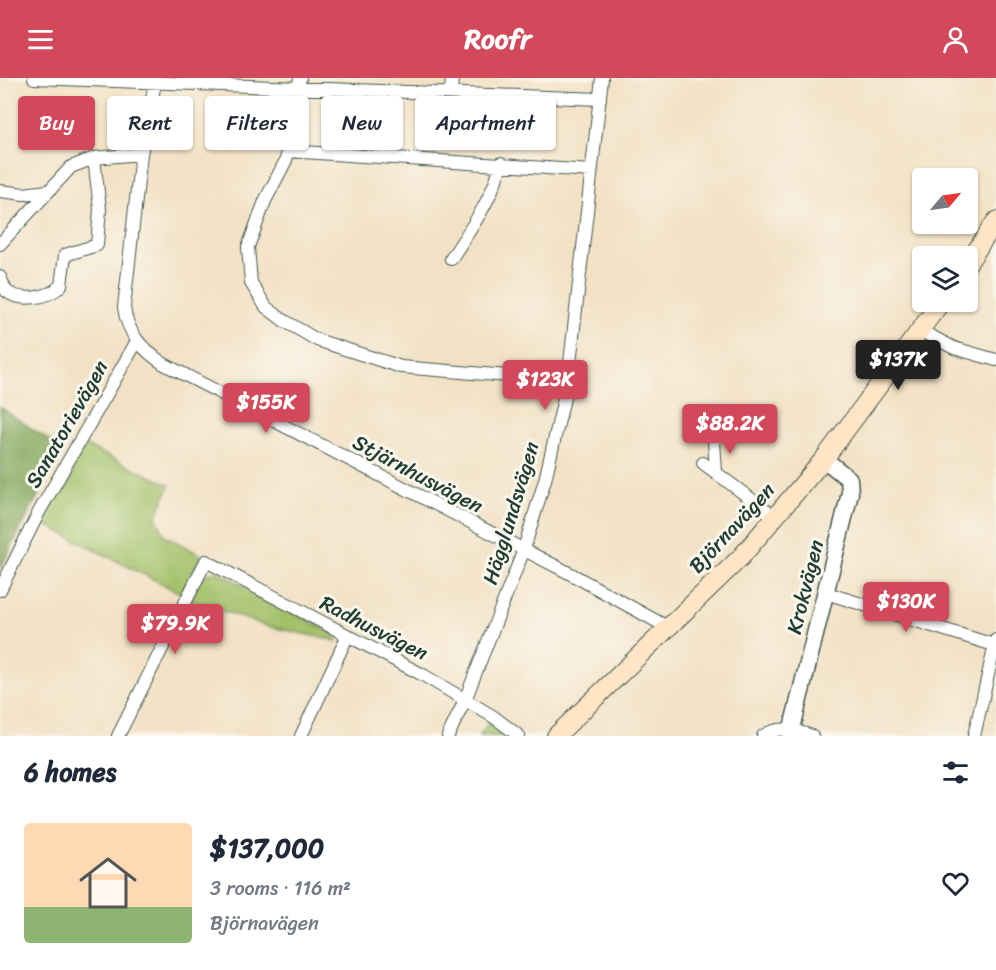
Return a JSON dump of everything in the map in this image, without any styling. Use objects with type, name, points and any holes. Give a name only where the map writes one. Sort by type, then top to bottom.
[{"type":"main road","points":[[978,248],[996,221]]},
{"type":"main road","name":"Björnavägen","points":[[556,736],[741,557],[824,459],[934,312]]},
{"type":"street","points":[[34,78],[299,83],[451,93],[600,99]]},
{"type":"street","points":[[451,93],[452,78]]},
{"type":"street","name":"Hägglundsvägen","points":[[448,736],[465,700],[523,552],[544,480],[568,381],[602,78]]},
{"type":"street","name":"Stjärnhusvägen","points":[[155,80],[141,154],[124,307],[126,319],[137,341],[165,364],[523,552],[570,574],[667,627]]},
{"type":"street","points":[[299,83],[288,151],[256,225],[247,253],[251,283],[259,298],[274,313],[317,340],[401,367],[568,381]]},
{"type":"street","points":[[288,151],[350,157],[501,163],[591,171]]},
{"type":"street","points":[[0,244],[21,224],[47,191],[71,167],[94,158],[141,154]]},
{"type":"street","points":[[0,277],[6,291],[20,298],[52,292],[60,285],[66,255],[95,247],[100,209],[94,158]]},
{"type":"street","points":[[451,259],[483,209],[493,189],[501,163]]},
{"type":"street","points":[[0,191],[24,194],[47,191]]},
{"type":"street","points":[[921,331],[954,348],[996,360]]},
{"type":"street","name":"Sanatorievägen","points":[[0,590],[39,512],[137,341]]},
{"type":"street","points":[[714,441],[716,472]]},
{"type":"street","name":"Krokvägen","points":[[791,733],[850,488],[844,474],[824,459]]},
{"type":"street","points":[[703,463],[775,517]]},
{"type":"street","name":"Radhusvägen","points":[[118,736],[206,561],[346,637],[423,675],[519,736]]},
{"type":"street","points":[[826,593],[995,642],[974,736]]},
{"type":"street","points":[[301,736],[346,637]]},
{"type":"street","points":[[764,736],[775,730],[812,736]]},
{"type":"green space","points":[[0,407],[62,449],[0,569]]},
{"type":"green space","points":[[84,445],[170,485],[156,517],[165,536],[201,555],[182,594],[42,523]]},
{"type":"green space","points":[[216,571],[334,634],[337,641],[266,626],[191,600],[201,577]]},
{"type":"green space","points":[[491,720],[510,736],[479,736]]}]
